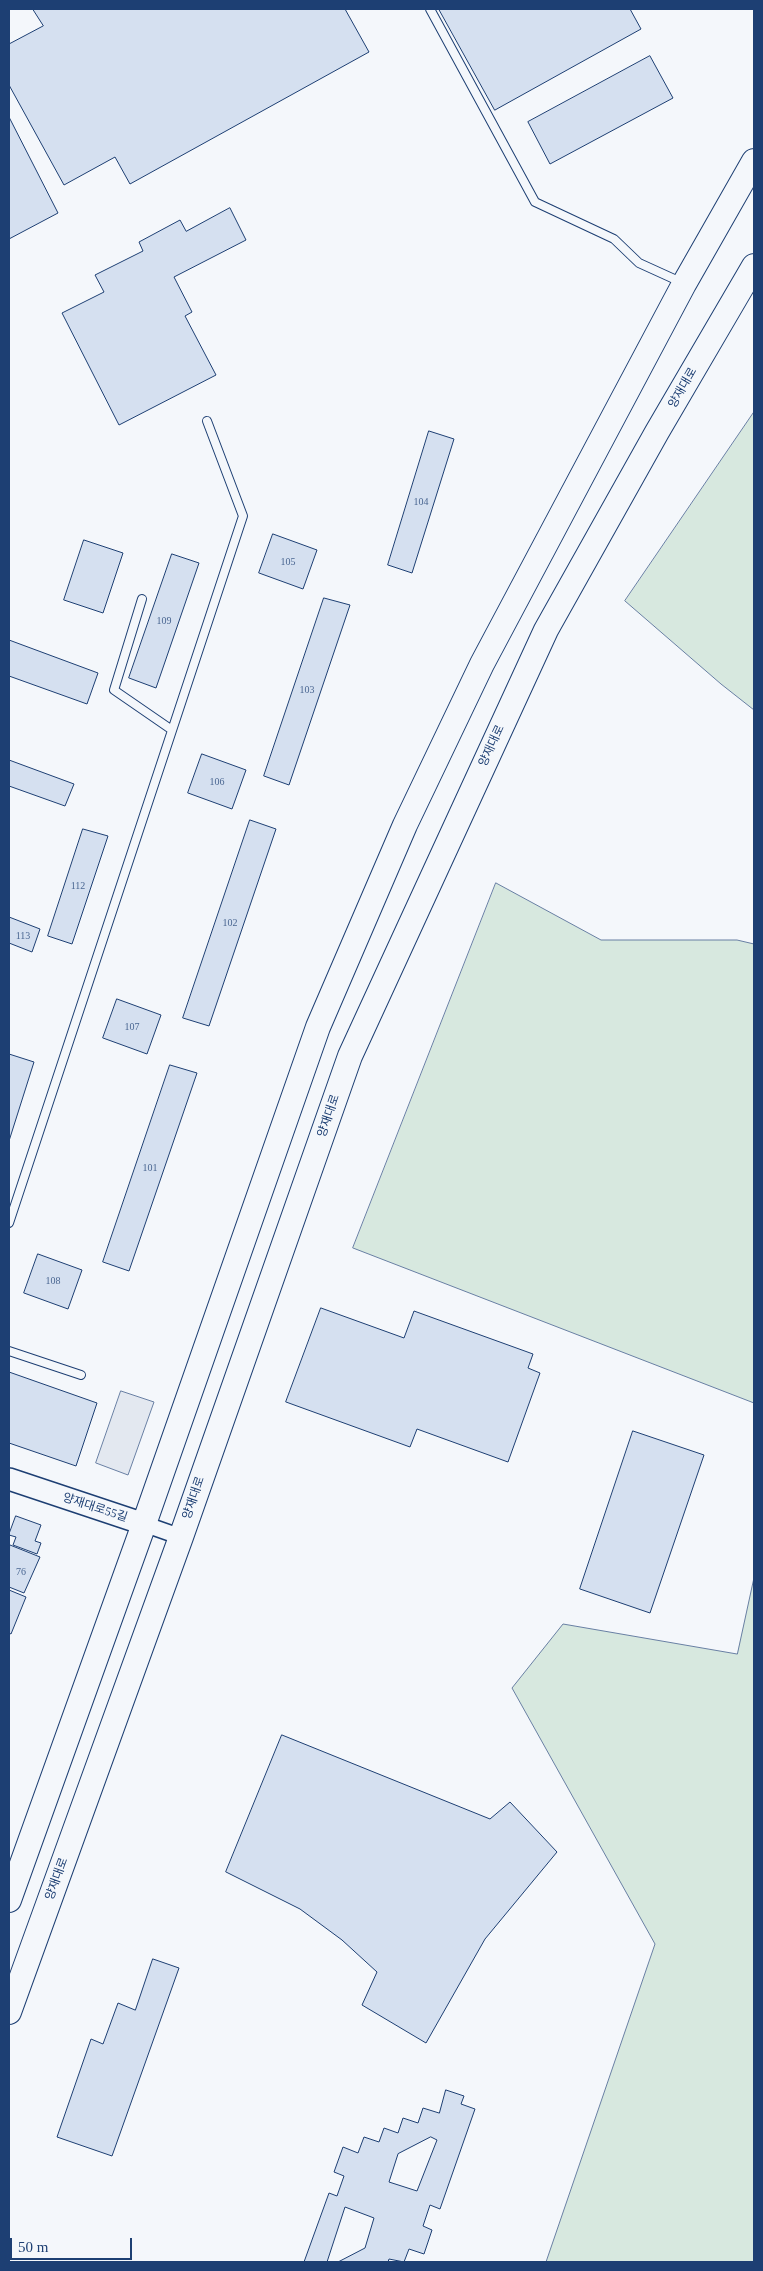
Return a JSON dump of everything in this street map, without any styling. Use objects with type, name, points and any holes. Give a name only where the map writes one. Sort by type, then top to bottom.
[{"type":"main road","points":[[9,1900],[144,1524],[318,1027],[405,825],[482,664],[684,284],[754,161]]},
{"type":"main road","name":"양재대로","points":[[9,2012],[181,1536],[350,1056],[546,630],[657,432],[754,266]]},
{"type":"main road","points":[[657,432],[754,296]]},
{"type":"street","name":"양재대로55길","points":[[9,1481],[181,1536]]},
{"type":"lane","points":[[430,9],[535,202],[614,239],[639,263],[684,284]]},
{"type":"lane","points":[[9,1221],[243,516],[207,421]]},
{"type":"lane","points":[[142,599],[114,690],[172,730]]},
{"type":"lane","points":[[9,1351],[81,1375]]},
{"type":"shaded area","points":[[754,412],[754,710],[625,601]]},
{"type":"shaded area","points":[[496,883],[601,940],[737,940],[754,944],[754,1403],[353,1248]]},
{"type":"shaded area","points":[[121,1391],[154,1402],[128,1475],[96,1463]]},
{"type":"shaded area","points":[[754,1578],[754,2262],[546,2262],[655,1944],[512,1688],[563,1624],[737,1654]]},
{"type":"building","points":[[33,9],[345,9],[369,52],[130,184],[115,157],[64,185],[9,85],[9,44],[43,26]]},
{"type":"building","points":[[439,9],[630,9],[641,29],[495,110]]},
{"type":"building","points":[[650,56],[673,98],[550,164],[528,122]]},
{"type":"building","points":[[9,117],[58,213],[9,239]]},
{"type":"building","points":[[230,208],[246,240],[174,277],[192,312],[185,316],[216,375],[119,425],[62,313],[104,292],[95,275],[143,251],[139,242],[180,220],[186,231]]},
{"type":"building","points":[[429,431],[454,439],[412,573],[388,565]]},
{"type":"building","points":[[273,534],[317,550],[303,589],[259,573]]},
{"type":"building","points":[[84,540],[123,553],[103,613],[64,600]]},
{"type":"building","points":[[172,554],[199,563],[156,688],[129,678]]},
{"type":"building","points":[[324,598],[350,605],[289,785],[264,776]]},
{"type":"building","points":[[9,640],[98,673],[87,704],[9,676]]},
{"type":"building","points":[[202,754],[246,770],[232,809],[188,793]]},
{"type":"building","points":[[9,760],[74,784],[65,806],[9,786]]},
{"type":"building","points":[[250,820],[276,829],[209,1026],[183,1018]]},
{"type":"building","points":[[83,829],[108,836],[72,944],[48,936]]},
{"type":"building","points":[[9,917],[40,929],[32,952],[9,943]]},
{"type":"building","points":[[117,999],[161,1015],[147,1054],[103,1038]]},
{"type":"building","points":[[9,1054],[34,1062],[9,1141]]},
{"type":"building","points":[[170,1065],[197,1073],[129,1271],[103,1262]]},
{"type":"building","points":[[38,1254],[82,1270],[68,1309],[24,1293]]},
{"type":"building","points":[[321,1308],[404,1338],[414,1311],[533,1354],[528,1368],[540,1373],[508,1462],[417,1429],[410,1447],[286,1402]]},
{"type":"building","points":[[9,1372],[97,1403],[76,1466],[9,1443]]},
{"type":"building","points":[[633,1431],[704,1455],[650,1613],[580,1589]]},
{"type":"building","points":[[16,1516],[41,1525],[35,1541],[41,1543],[37,1554],[13,1545],[16,1537],[9,1535]]},
{"type":"building","points":[[10,1545],[40,1557],[24,1593],[9,1587]]},
{"type":"building","points":[[9,1590],[26,1597],[11,1634],[9,1633]]},
{"type":"building","points":[[282,1735],[490,1819],[510,1802],[557,1852],[485,1939],[426,2043],[362,2005],[377,1972],[342,1940],[300,1909],[226,1872]]},
{"type":"building","points":[[153,1959],[179,1968],[112,2156],[57,2137],[91,2039],[103,2044],[118,2003],[135,2010]]},
{"type":"building","points":[[446,2090],[464,2096],[461,2104],[475,2109],[440,2209],[430,2205],[423,2226],[432,2230],[424,2254],[409,2249],[404,2262],[389,2259],[388,2262],[338,2262],[365,2248],[374,2218],[345,2207],[327,2262],[304,2262],[329,2193],[337,2196],[344,2176],[334,2172],[343,2147],[358,2153],[364,2137],[379,2142],[384,2128],[398,2133],[403,2118],[418,2123],[423,2108],[439,2113]],"holes":[[[431,2137],[437,2140],[417,2191],[389,2182],[398,2154]]]}]
